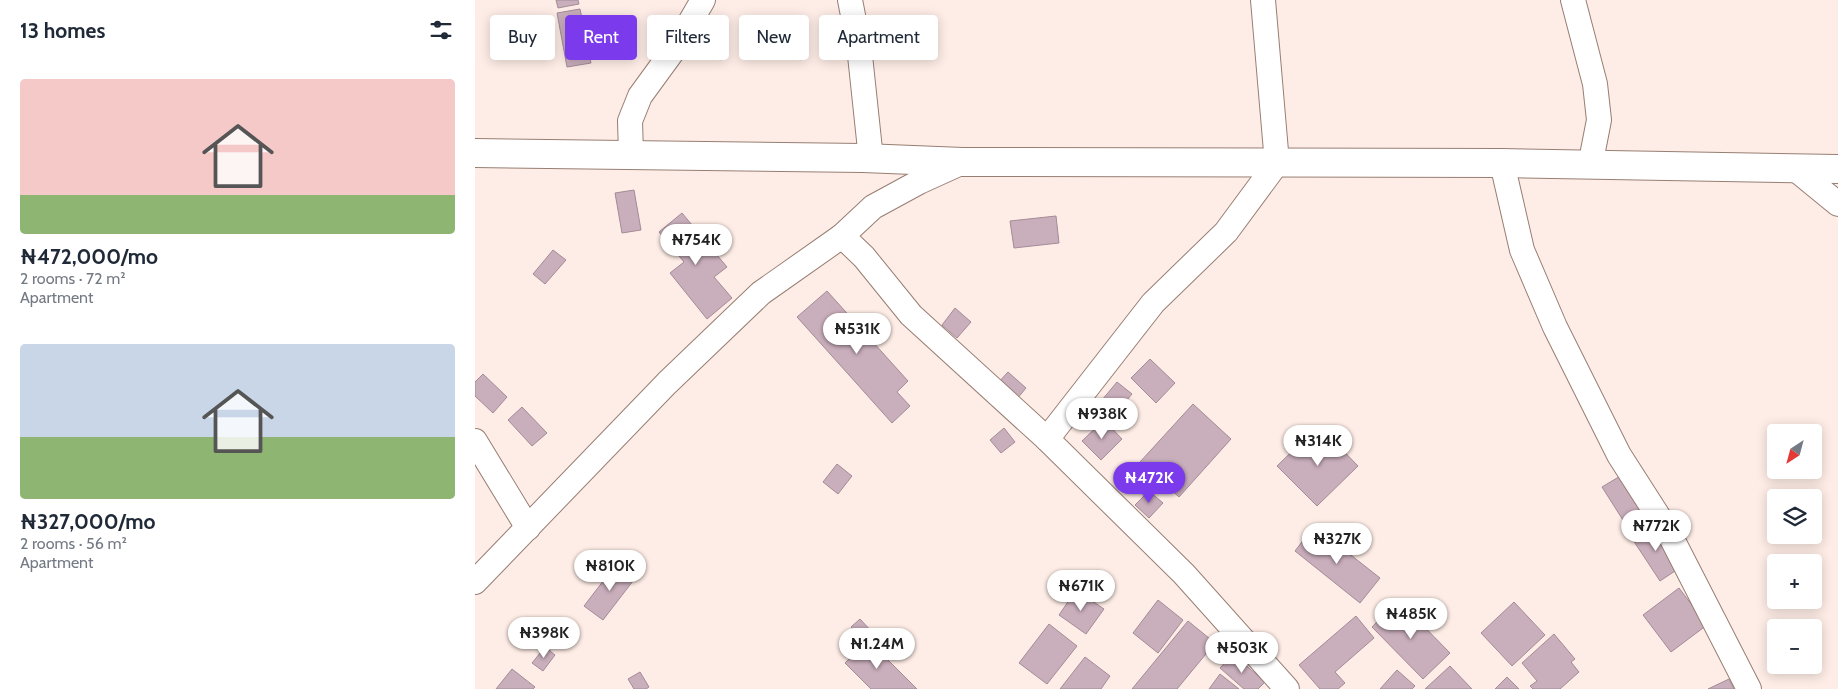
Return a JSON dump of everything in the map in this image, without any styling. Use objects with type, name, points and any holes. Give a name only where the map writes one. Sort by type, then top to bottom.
[{"type":"street","points":[[631,154],[630,121],[640,96],[675,48],[703,0]]},
{"type":"street","points":[[850,0],[859,46],[871,159]]},
{"type":"street","points":[[1047,439],[1153,303],[1226,232],[1277,163],[1263,0]]},
{"type":"street","points":[[1573,0],[1595,84],[1599,120],[1590,166]]},
{"type":"street","points":[[475,153],[631,154],[963,162],[1502,163],[1838,169]]},
{"type":"street","points":[[475,582],[667,383],[761,293],[842,236],[873,207],[919,182],[963,162]]},
{"type":"street","points":[[1502,163],[1522,250],[1555,327],[1619,455],[1669,533],[1749,689]]},
{"type":"street","points":[[1794,168],[1838,204]]},
{"type":"street","points":[[842,236],[864,257],[911,315],[1047,439],[1184,574],[1287,689]]},
{"type":"street","points":[[475,441],[528,528]]},
{"type":"building","points":[[556,0],[578,0],[579,4],[558,8]]},
{"type":"building","points":[[580,9],[581,15],[565,15],[565,56],[557,13]]},
{"type":"building","points":[[566,60],[590,60],[591,63],[567,67]]},
{"type":"building","points":[[634,190],[641,230],[622,233],[615,193]]},
{"type":"building","points":[[682,213],[727,267],[714,277],[732,298],[707,319],[670,273],[684,262],[659,232]]},
{"type":"building","points":[[1056,216],[1059,243],[1014,248],[1010,221]]},
{"type":"building","points":[[553,250],[566,260],[545,284],[533,274]]},
{"type":"building","points":[[827,291],[908,381],[897,392],[910,406],[892,423],[797,317]]},
{"type":"building","points":[[955,308],[971,322],[957,338],[942,325]]},
{"type":"building","points":[[1150,359],[1175,383],[1156,403],[1131,378]]},
{"type":"building","points":[[1008,372],[1026,388],[1016,400],[997,384]]},
{"type":"building","points":[[483,374],[507,397],[493,413],[475,396],[475,382]]},
{"type":"building","points":[[1117,382],[1132,394],[1117,412],[1102,400]]},
{"type":"building","points":[[1193,404],[1231,439],[1179,497],[1140,462]]},
{"type":"building","points":[[522,407],[547,433],[532,446],[508,420]]},
{"type":"building","points":[[1104,420],[1122,439],[1101,460],[1082,441]]},
{"type":"building","points":[[1004,428],[1015,442],[1001,453],[990,440]]},
{"type":"building","points":[[1310,434],[1320,443],[1328,435],[1358,466],[1317,506],[1277,466]]},
{"type":"building","points":[[837,464],[852,476],[838,494],[823,482]]},
{"type":"building","points":[[1622,475],[1648,516],[1628,528],[1602,487]]},
{"type":"building","points":[[1149,491],[1163,503],[1149,518],[1135,505]]},
{"type":"building","points":[[1653,523],[1681,567],[1660,581],[1631,537]]},
{"type":"building","points":[[1314,526],[1380,578],[1360,603],[1295,551]]},
{"type":"building","points":[[617,563],[636,577],[603,620],[584,606]]},
{"type":"building","points":[[1679,588],[1707,625],[1671,652],[1643,615]]},
{"type":"building","points":[[1076,590],[1104,609],[1086,634],[1059,615]]},
{"type":"building","points":[[1158,600],[1183,620],[1158,653],[1133,633]]},
{"type":"building","points":[[1398,600],[1450,653],[1423,679],[1372,627]]},
{"type":"building","points":[[1514,602],[1545,635],[1512,666],[1481,633]]},
{"type":"building","points":[[1356,616],[1374,638],[1335,672],[1345,683],[1338,689],[1320,689],[1299,665]]},
{"type":"building","points":[[860,619],[872,632],[864,640],[851,627]]},
{"type":"building","points":[[1188,621],[1215,643],[1177,689],[1132,689]]},
{"type":"building","points":[[1049,624],[1077,646],[1047,684],[1019,663]]},
{"type":"building","points":[[1554,634],[1575,659],[1571,662],[1579,672],[1560,689],[1533,689],[1530,686],[1537,681],[1522,663]]},
{"type":"building","points":[[868,640],[917,689],[871,689],[845,663]]},
{"type":"building","points":[[545,647],[555,655],[543,671],[532,663]]},
{"type":"building","points":[[1233,654],[1265,682],[1258,689],[1244,689],[1220,668]]},
{"type":"building","points":[[1085,657],[1110,676],[1101,689],[1060,689]]},
{"type":"building","points":[[1450,666],[1472,689],[1425,689]]},
{"type":"building","points":[[512,669],[535,687],[533,689],[496,689]]},
{"type":"building","points":[[1397,670],[1415,686],[1412,689],[1380,689]]},
{"type":"building","points":[[640,672],[649,687],[646,689],[634,689],[628,679]]},
{"type":"building","points":[[1220,674],[1239,689],[1209,689]]},
{"type":"building","points":[[1507,677],[1519,689],[1495,689]]},
{"type":"building","points":[[1729,679],[1734,689],[1708,689]]}]
